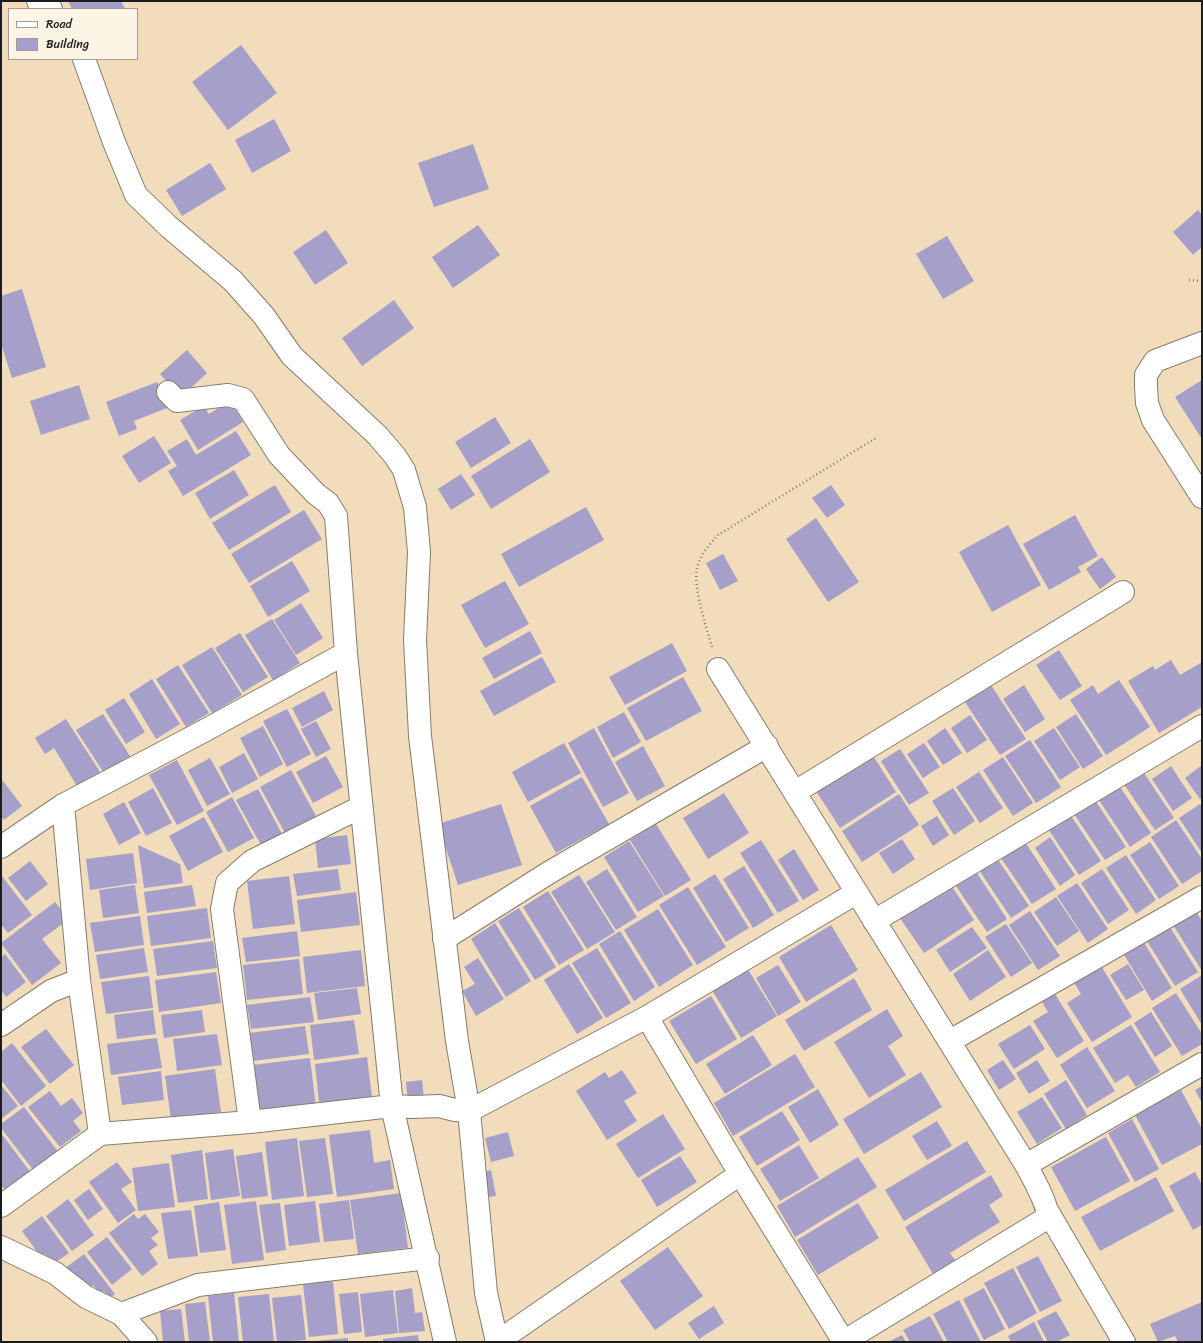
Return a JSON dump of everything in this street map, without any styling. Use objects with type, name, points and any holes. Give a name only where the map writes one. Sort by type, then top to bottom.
[{"type":"street","points":[[38,1],[49,8]]},
{"type":"street","points":[[84,60],[114,142],[136,194],[168,226],[233,280],[264,316],[292,356],[377,435],[395,456],[404,470],[415,507],[419,552],[415,640],[420,736],[457,1041],[469,1111],[486,1294],[497,1342],[740,1174]]},
{"type":"street","points":[[1202,343],[1155,361],[1146,375],[1147,403],[1153,420],[1202,497]]},
{"type":"street","points":[[168,392],[178,401],[228,395],[243,399],[279,454],[316,494],[328,503],[336,516],[346,653],[361,807],[403,1107],[428,1258],[446,1342]]},
{"type":"street","points":[[795,792],[1123,592]]},
{"type":"street","points":[[1,847],[63,805],[202,732],[346,653]]},
{"type":"street","points":[[718,669],[1026,1165],[1041,1194],[1048,1212],[1124,1342]]},
{"type":"street","points":[[874,921],[1202,726]]},
{"type":"street","points":[[444,939],[550,872],[767,746]]},
{"type":"street","points":[[63,805],[79,980],[100,1134]]},
{"type":"street","points":[[250,1122],[222,909],[227,883],[252,861],[361,807]]},
{"type":"street","points":[[1,1206],[100,1134],[250,1122],[403,1107],[438,1106],[455,1110],[469,1111],[647,1017],[856,893]]},
{"type":"street","points":[[950,1041],[1202,897]]},
{"type":"street","points":[[1,1025],[52,991],[79,980]]},
{"type":"street","points":[[647,1017],[740,1174],[844,1342],[1042,1221],[1048,1212]]},
{"type":"street","points":[[1026,1165],[1202,1064]]},
{"type":"street","points":[[1,1247],[55,1272],[86,1297],[121,1314],[146,1342]]},
{"type":"street","points":[[121,1314],[198,1285],[428,1258]]},
{"type":"path","points":[[1189,280],[1202,281]]},
{"type":"path","points":[[718,669],[697,592],[697,568],[704,552],[718,535],[876,438]]},
{"type":"building","points":[[68,1],[121,1],[124,8],[72,8]]},
{"type":"building","points":[[241,45],[277,93],[228,130],[192,82]]},
{"type":"building","points":[[274,119],[291,151],[252,173],[235,140]]},
{"type":"building","points":[[473,144],[489,189],[434,207],[418,163]]},
{"type":"building","points":[[210,163],[226,189],[182,216],[166,190]]},
{"type":"building","points":[[1198,210],[1202,215],[1202,247],[1193,255],[1173,232]]},
{"type":"building","points":[[478,225],[500,255],[453,288],[432,257]]},
{"type":"building","points":[[326,230],[348,263],[315,285],[293,252]]},
{"type":"building","points":[[947,236],[974,281],[943,299],[916,254]]},
{"type":"building","points":[[22,289],[46,367],[12,378],[1,344],[1,296]]},
{"type":"building","points":[[394,300],[414,328],[362,366],[342,338]]},
{"type":"building","points":[[187,350],[207,373],[181,397],[160,374]]},
{"type":"building","points":[[1202,380],[1202,439],[1175,397]]},
{"type":"building","points":[[157,382],[167,408],[134,421],[137,429],[119,436],[106,402]]},
{"type":"building","points":[[79,385],[90,419],[41,435],[30,401]]},
{"type":"building","points":[[230,401],[243,422],[198,450],[180,420],[204,406],[209,414]]},
{"type":"building","points":[[495,417],[511,443],[471,468],[455,442]]},
{"type":"building","points":[[236,431],[251,455],[183,496],[168,471],[177,466],[167,451],[187,439],[196,455]]},
{"type":"building","points":[[154,436],[171,463],[139,483],[122,456]]},
{"type":"building","points":[[530,439],[550,472],[491,509],[471,476]]},
{"type":"building","points":[[234,470],[249,495],[210,519],[195,493]]},
{"type":"building","points":[[461,474],[475,495],[451,510],[438,489]]},
{"type":"building","points":[[275,485],[291,512],[229,550],[212,523]]},
{"type":"building","points":[[831,485],[845,505],[827,518],[812,498]]},
{"type":"building","points":[[586,507],[604,540],[519,587],[501,554]]},
{"type":"building","points":[[304,510],[322,539],[249,583],[231,554]]},
{"type":"building","points":[[1075,515],[1098,556],[1078,567],[1081,572],[1049,590],[1023,544]]},
{"type":"building","points":[[816,518],[859,582],[828,602],[786,539]]},
{"type":"building","points":[[1008,525],[1041,585],[992,612],[959,552]]},
{"type":"building","points":[[723,554],[738,581],[720,590],[706,563]]},
{"type":"building","points":[[1102,557],[1116,577],[1100,589],[1086,569]]},
{"type":"building","points":[[292,561],[310,591],[268,617],[250,586]]},
{"type":"building","points":[[505,581],[529,624],[485,648],[461,605]]},
{"type":"building","points":[[301,603],[323,638],[296,655],[274,620]]},
{"type":"building","points":[[272,619],[300,663],[273,680],[245,635]]},
{"type":"building","points":[[530,631],[542,653],[494,679],[482,658]]},
{"type":"building","points":[[240,633],[268,677],[243,692],[215,648]]},
{"type":"building","points":[[672,643],[687,671],[625,705],[609,677]]},
{"type":"building","points":[[212,647],[242,695],[212,713],[182,665]]},
{"type":"building","points":[[1059,650],[1082,686],[1060,700],[1036,665]]},
{"type":"building","points":[[542,657],[556,682],[494,716],[480,691]]},
{"type":"building","points":[[1171,660],[1180,675],[1202,662],[1202,707],[1159,733],[1128,681],[1153,666],[1155,670]]},
{"type":"building","points":[[178,665],[209,713],[186,727],[156,679]]},
{"type":"building","points":[[683,677],[702,711],[646,741],[627,708]]},
{"type":"building","points":[[152,679],[180,724],[156,739],[129,694]]},
{"type":"building","points":[[1119,680],[1150,727],[1106,755],[1070,700],[1093,685],[1098,694]]},
{"type":"building","points":[[991,685],[1026,739],[1000,755],[965,702]]},
{"type":"building","points":[[1024,685],[1045,719],[1025,732],[1003,699]]},
{"type":"building","points":[[324,691],[333,710],[302,727],[292,708]]},
{"type":"building","points":[[124,698],[145,732],[126,744],[105,710]]},
{"type":"building","points":[[287,709],[311,754],[287,767],[263,721]]},
{"type":"building","points":[[624,712],[641,742],[613,758],[597,727]]},
{"type":"building","points":[[103,714],[130,756],[104,773],[76,730]]},
{"type":"building","points":[[1076,714],[1103,756],[1083,769],[1056,727]]},
{"type":"building","points":[[970,715],[987,740],[967,753],[951,728]]},
{"type":"building","points":[[66,719],[100,772],[77,786],[54,748],[45,754],[35,738]]},
{"type":"building","points":[[316,721],[331,749],[316,757],[301,729]]},
{"type":"building","points":[[263,726],[283,764],[260,777],[240,738]]},
{"type":"building","points":[[594,728],[629,793],[603,807],[568,743]]},
{"type":"building","points":[[945,728],[962,753],[943,765],[927,741]]},
{"type":"building","points":[[1054,728],[1080,767],[1060,780],[1034,741]]},
{"type":"building","points":[[1030,740],[1061,787],[1036,803],[1005,756]]},
{"type":"building","points":[[564,743],[581,773],[528,802],[512,772]]},
{"type":"building","points":[[924,743],[940,767],[923,778],[907,754]]},
{"type":"building","points":[[643,746],[665,786],[637,801],[615,762]]},
{"type":"building","points":[[900,749],[929,793],[909,805],[881,761]]},
{"type":"building","points":[[244,753],[258,779],[232,793],[219,767]]},
{"type":"building","points":[[872,754],[896,792],[840,828],[816,791]]},
{"type":"building","points":[[326,756],[343,787],[313,803],[296,772]]},
{"type":"building","points":[[1003,757],[1033,803],[1013,816],[983,770]]},
{"type":"building","points":[[210,758],[230,794],[207,806],[188,770]]},
{"type":"building","points":[[177,760],[204,811],[177,825],[149,775]]},
{"type":"building","points":[[1202,765],[1202,797],[1200,799],[1185,778]]},
{"type":"building","points":[[1171,766],[1192,798],[1173,811],[1152,779]]},
{"type":"building","points":[[1140,767],[1174,818],[1155,830],[1121,780]]},
{"type":"building","points":[[291,770],[316,816],[285,833],[260,787]]},
{"type":"building","points":[[979,772],[1003,808],[980,823],[956,787]]},
{"type":"building","points":[[582,777],[609,824],[556,853],[530,806]]},
{"type":"building","points":[[3,781],[22,806],[4,820],[1,816],[1,782]]},
{"type":"building","points":[[1116,781],[1151,833],[1130,847],[1095,794]]},
{"type":"building","points":[[153,788],[172,823],[146,836],[128,802]]},
{"type":"building","points":[[953,788],[975,821],[954,835],[932,801]]},
{"type":"building","points":[[258,789],[282,834],[261,845],[236,800]]},
{"type":"building","points":[[724,793],[749,833],[708,859],[683,818]]},
{"type":"building","points":[[899,794],[919,825],[862,862],[842,831]]},
{"type":"building","points":[[1091,794],[1126,847],[1105,860],[1070,808]]},
{"type":"building","points":[[232,797],[254,838],[228,852],[206,812]]},
{"type":"building","points":[[124,802],[141,833],[119,845],[103,814]]},
{"type":"building","points":[[501,804],[522,865],[458,885],[438,824]]},
{"type":"building","points":[[1200,804],[1202,807],[1202,853],[1179,818]]},
{"type":"building","points":[[1068,811],[1101,861],[1079,875],[1046,826]]},
{"type":"building","points":[[937,816],[949,835],[933,846],[921,826]]},
{"type":"building","points":[[204,817],[223,852],[188,871],[169,836]]},
{"type":"building","points":[[1176,820],[1202,859],[1202,871],[1182,884],[1151,837]]},
{"type":"building","points":[[656,824],[691,880],[665,896],[630,840]]},
{"type":"building","points":[[347,835],[351,864],[318,868],[315,839]]},
{"type":"building","points":[[1050,837],[1075,875],[1060,886],[1035,848]]},
{"type":"building","points":[[902,839],[915,859],[893,874],[879,853]]},
{"type":"building","points":[[1023,839],[1056,889],[1032,904],[999,855]]},
{"type":"building","points":[[761,840],[799,901],[778,913],[740,853]]},
{"type":"building","points":[[629,841],[664,896],[638,912],[604,857]]},
{"type":"building","points":[[1150,842],[1179,886],[1159,899],[1130,855]]},
{"type":"building","points":[[138,845],[180,864],[183,883],[144,888]]},
{"type":"building","points":[[794,849],[819,890],[803,900],[778,860]]},
{"type":"building","points":[[133,853],[137,883],[90,890],[86,859]]},
{"type":"building","points":[[995,855],[1029,906],[1011,918],[977,867]]},
{"type":"building","points":[[1126,855],[1156,900],[1136,914],[1106,868]]},
{"type":"building","points":[[30,861],[48,884],[26,901],[8,878]]},
{"type":"building","points":[[744,866],[774,915],[753,928],[723,879]]},
{"type":"building","points":[[338,869],[341,890],[297,896],[293,874]]},
{"type":"building","points":[[607,869],[637,917],[616,930],[586,882]]},
{"type":"building","points":[[1102,869],[1129,910],[1108,924],[1081,883]]},
{"type":"building","points":[[975,870],[1007,919],[987,932],[954,883]]},
{"type":"building","points":[[715,874],[749,928],[726,942],[693,888]]},
{"type":"building","points":[[1,875],[32,915],[8,933],[1,924]]},
{"type":"building","points":[[579,875],[615,932],[587,949],[551,892]]},
{"type":"building","points":[[289,876],[295,924],[253,929],[247,881]]},
{"type":"building","points":[[1077,883],[1108,929],[1088,943],[1057,896]]},
{"type":"building","points":[[135,885],[139,913],[103,918],[99,890]]},
{"type":"building","points":[[192,885],[196,906],[147,913],[144,892]]},
{"type":"building","points":[[951,885],[974,920],[924,953],[900,918]]},
{"type":"building","points":[[688,887],[726,947],[697,965],[659,905]]},
{"type":"building","points":[[548,891],[584,950],[559,965],[523,907]]},
{"type":"building","points":[[356,892],[360,925],[301,932],[297,900]]},
{"type":"building","points":[[1056,897],[1079,931],[1057,946],[1034,912]]},
{"type":"building","points":[[55,902],[69,919],[42,939],[61,963],[32,985],[1,943]]},
{"type":"building","points":[[207,908],[211,938],[151,946],[147,916]]},
{"type":"building","points":[[519,908],[556,967],[535,980],[498,921]]},
{"type":"building","points":[[658,909],[693,965],[659,987],[624,930]]},
{"type":"building","points":[[1195,910],[1202,921],[1202,971],[1173,925]]},
{"type":"building","points":[[1030,911],[1060,956],[1038,970],[1009,925]]},
{"type":"building","points":[[140,916],[144,945],[95,952],[90,923]]},
{"type":"building","points":[[495,923],[531,981],[506,997],[471,939]]},
{"type":"building","points":[[1006,924],[1032,963],[1011,977],[985,937]]},
{"type":"building","points":[[1168,924],[1198,972],[1175,986],[1145,938]]},
{"type":"building","points":[[831,925],[858,970],[806,1002],[779,957]]},
{"type":"building","points":[[972,927],[987,948],[950,972],[936,950]]},
{"type":"building","points":[[297,931],[300,956],[246,962],[242,938]]},
{"type":"building","points":[[620,931],[655,987],[634,1001],[599,944]]},
{"type":"building","points":[[213,941],[217,968],[157,976],[153,949]]},
{"type":"building","points":[[1143,941],[1172,988],[1152,1001],[1123,953]]},
{"type":"building","points":[[144,948],[148,972],[100,979],[96,955]]},
{"type":"building","points":[[597,948],[631,1003],[606,1018],[572,963]]},
{"type":"building","points":[[361,950],[365,986],[307,993],[303,957]]},
{"type":"building","points":[[988,950],[1006,977],[970,1001],[953,974]]},
{"type":"building","points":[[5,954],[26,982],[6,997],[1,990],[1,957]]},
{"type":"building","points":[[478,958],[504,999],[476,1016],[462,991],[475,984],[464,967]]},
{"type":"building","points":[[299,959],[303,994],[247,1000],[243,965]]},
{"type":"building","points":[[569,964],[603,1018],[577,1034],[544,980]]},
{"type":"building","points":[[1100,964],[1132,1017],[1092,1042],[1067,1003],[1081,994],[1073,981]]},
{"type":"building","points":[[1128,964],[1144,990],[1126,1000],[1110,975]]},
{"type":"building","points":[[778,965],[801,1002],[778,1016],[756,978]]},
{"type":"building","points":[[747,968],[777,1016],[741,1038],[712,990]]},
{"type":"building","points":[[216,972],[221,1003],[159,1012],[155,980]]},
{"type":"building","points":[[1202,975],[1202,1025],[1180,989]]},
{"type":"building","points":[[149,976],[153,1008],[106,1014],[101,982]]},
{"type":"building","points":[[854,978],[872,1010],[804,1051],[785,1020]]},
{"type":"building","points":[[357,988],[361,1014],[318,1020],[314,993]]},
{"type":"building","points":[[1052,989],[1084,1041],[1057,1058],[1033,1021],[1048,1012],[1039,997]]},
{"type":"building","points":[[1176,993],[1202,1034],[1202,1044],[1182,1056],[1152,1008]]},
{"type":"building","points":[[711,996],[737,1039],[696,1064],[669,1021]]},
{"type":"building","points":[[310,997],[314,1022],[251,1029],[247,1005]]},
{"type":"building","points":[[887,1009],[903,1036],[888,1046],[906,1075],[869,1098],[834,1042]]},
{"type":"building","points":[[153,1010],[156,1034],[117,1039],[114,1015]]},
{"type":"building","points":[[202,1010],[205,1032],[164,1038],[161,1015]]},
{"type":"building","points":[[1151,1012],[1172,1046],[1155,1057],[1134,1023]]},
{"type":"building","points":[[354,1020],[359,1054],[314,1060],[310,1025]]},
{"type":"building","points":[[1030,1025],[1045,1049],[1014,1069],[998,1044]]},
{"type":"building","points":[[1131,1025],[1160,1072],[1136,1087],[1128,1075],[1115,1083],[1093,1048]]},
{"type":"building","points":[[305,1026],[309,1054],[253,1061],[249,1033]]},
{"type":"building","points":[[46,1029],[74,1065],[50,1084],[21,1047]]},
{"type":"building","points":[[217,1034],[222,1065],[177,1071],[173,1039]]},
{"type":"building","points":[[753,1035],[772,1065],[725,1094],[706,1064]]},
{"type":"building","points":[[157,1038],[162,1068],[111,1075],[107,1044]]},
{"type":"building","points":[[12,1043],[46,1086],[21,1106],[1,1080],[1,1052]]},
{"type":"building","points":[[1087,1047],[1115,1091],[1087,1108],[1060,1065]]},
{"type":"building","points":[[795,1054],[815,1087],[733,1136],[714,1103]]},
{"type":"building","points":[[367,1057],[372,1097],[319,1103],[315,1064]]},
{"type":"building","points":[[310,1058],[316,1107],[258,1114],[252,1065]]},
{"type":"building","points":[[1003,1060],[1016,1079],[999,1090],[987,1070]]},
{"type":"building","points":[[1037,1060],[1050,1081],[1029,1094],[1016,1073]]},
{"type":"building","points":[[215,1069],[221,1112],[171,1119],[165,1076]]},
{"type":"building","points":[[622,1070],[637,1093],[624,1101],[637,1121],[607,1140],[576,1091],[605,1072],[609,1078]]},
{"type":"building","points":[[161,1071],[164,1100],[122,1105],[118,1077]]},
{"type":"building","points":[[921,1072],[942,1107],[864,1154],[843,1119]]},
{"type":"building","points":[[422,1080],[424,1100],[408,1102],[406,1082]]},
{"type":"building","points":[[1066,1080],[1087,1115],[1066,1129],[1044,1094]]},
{"type":"building","points":[[1,1085],[18,1106],[1,1119]]},
{"type":"building","points":[[1202,1086],[1202,1103],[1195,1090]]},
{"type":"building","points":[[818,1089],[839,1125],[810,1143],[788,1107]]},
{"type":"building","points":[[1181,1090],[1202,1129],[1202,1144],[1162,1165],[1135,1115]]},
{"type":"building","points":[[50,1091],[61,1106],[72,1098],[83,1113],[73,1121],[81,1131],[60,1147],[28,1107]]},
{"type":"building","points":[[1042,1097],[1062,1128],[1037,1144],[1017,1112]]},
{"type":"building","points":[[24,1107],[59,1153],[34,1171],[1,1128],[1,1124]]},
{"type":"building","points":[[782,1111],[800,1140],[757,1166],[739,1137]]},
{"type":"building","points":[[663,1114],[685,1149],[638,1178],[616,1144]]},
{"type":"building","points":[[1132,1119],[1159,1169],[1135,1182],[1108,1133]]},
{"type":"building","points":[[937,1121],[952,1146],[927,1160],[912,1136]]},
{"type":"building","points":[[370,1130],[374,1163],[390,1160],[394,1189],[337,1197],[329,1135]]},
{"type":"building","points":[[508,1132],[514,1156],[491,1162],[485,1138]]},
{"type":"building","points":[[1,1133],[31,1173],[6,1191],[1,1185]]},
{"type":"building","points":[[1106,1137],[1130,1181],[1075,1211],[1051,1167]]},
{"type":"building","points":[[297,1138],[304,1196],[272,1200],[265,1142]]},
{"type":"building","points":[[325,1138],[333,1194],[307,1197],[299,1141]]},
{"type":"building","points":[[967,1141],[986,1172],[904,1221],[885,1190]]},
{"type":"building","points":[[799,1145],[819,1178],[780,1201],[760,1169]]},
{"type":"building","points":[[233,1149],[240,1196],[211,1200],[205,1153]]},
{"type":"building","points":[[202,1150],[208,1199],[178,1203],[171,1155]]},
{"type":"building","points":[[262,1152],[268,1196],[242,1199],[236,1156]]},
{"type":"building","points":[[680,1156],[697,1182],[657,1207],[641,1180]]},
{"type":"building","points":[[858,1157],[877,1187],[795,1237],[777,1206]]},
{"type":"building","points":[[117,1162],[132,1182],[121,1189],[136,1210],[118,1223],[89,1182]]},
{"type":"building","points":[[169,1163],[175,1207],[138,1211],[132,1168]]},
{"type":"building","points":[[491,1170],[496,1196],[482,1198],[478,1173]]},
{"type":"building","points":[[1195,1172],[1202,1185],[1202,1225],[1193,1230],[1169,1186]]},
{"type":"building","points":[[991,1175],[1003,1196],[989,1205],[1000,1222],[950,1253],[955,1260],[933,1274],[905,1227]]},
{"type":"building","points":[[1156,1177],[1174,1211],[1100,1251],[1081,1217]]},
{"type":"building","points":[[89,1189],[103,1209],[88,1220],[74,1200]]},
{"type":"building","points":[[401,1193],[408,1248],[358,1254],[350,1200]]},
{"type":"building","points":[[68,1199],[94,1235],[72,1251],[46,1216]]},
{"type":"building","points":[[349,1200],[354,1239],[324,1242],[319,1204]]},
{"type":"building","points":[[256,1201],[264,1260],[232,1264],[224,1205]]},
{"type":"building","points":[[315,1201],[320,1242],[289,1246],[284,1205]]},
{"type":"building","points":[[219,1202],[226,1250],[200,1253],[194,1206]]},
{"type":"building","points":[[280,1203],[286,1250],[266,1253],[259,1205]]},
{"type":"building","points":[[858,1203],[879,1238],[818,1275],[797,1240]]},
{"type":"building","points":[[191,1210],[198,1256],[168,1259],[161,1213]]},
{"type":"building","points":[[134,1214],[138,1219],[145,1214],[159,1232],[151,1238],[158,1245],[149,1251],[158,1264],[142,1276],[109,1233]]},
{"type":"building","points":[[42,1216],[69,1253],[53,1264],[45,1254],[41,1257],[22,1231]]},
{"type":"building","points":[[107,1237],[132,1269],[112,1285],[87,1252]]},
{"type":"building","points":[[668,1247],[703,1296],[655,1330],[620,1281]]},
{"type":"building","points":[[84,1254],[115,1294],[110,1298],[104,1291],[100,1294],[93,1285],[88,1289],[64,1269]]},
{"type":"building","points":[[1038,1256],[1062,1301],[1040,1312],[1016,1267]]},
{"type":"building","points":[[1013,1268],[1037,1313],[1009,1329],[984,1283]]},
{"type":"building","points":[[333,1281],[338,1334],[309,1337],[303,1284]]},
{"type":"building","points":[[412,1288],[415,1313],[422,1312],[425,1331],[399,1333],[395,1291]]},
{"type":"building","points":[[984,1288],[1005,1329],[984,1340],[963,1299]]},
{"type":"building","points":[[393,1290],[398,1333],[365,1337],[360,1294]]},
{"type":"building","points":[[358,1292],[362,1332],[344,1334],[339,1294]]},
{"type":"building","points":[[234,1293],[239,1342],[213,1342],[208,1296]]},
{"type":"building","points":[[269,1294],[274,1342],[243,1342],[238,1297]]},
{"type":"building","points":[[301,1295],[306,1340],[277,1342],[272,1298]]},
{"type":"building","points":[[959,1300],[981,1342],[948,1342],[933,1314]]},
{"type":"building","points":[[205,1302],[210,1342],[189,1342],[185,1304]]},
{"type":"building","points":[[1202,1302],[1202,1340],[1198,1342],[1178,1342],[1175,1336],[1158,1342],[1150,1324]]},
{"type":"building","points":[[714,1306],[724,1323],[699,1339],[688,1323]]},
{"type":"building","points":[[181,1309],[185,1342],[163,1342],[160,1311]]},
{"type":"building","points":[[1056,1311],[1070,1335],[1056,1342],[1048,1342],[1037,1321]]},
{"type":"building","points":[[930,1316],[944,1342],[910,1342],[903,1330]]},
{"type":"building","points":[[1034,1322],[1044,1342],[1011,1342],[1008,1336]]},
{"type":"building","points":[[418,1335],[419,1342],[383,1342],[383,1339]]},
{"type":"building","points":[[902,1335],[906,1342],[888,1342]]},
{"type":"building","points":[[348,1338],[348,1342],[316,1342],[316,1341]]}]
